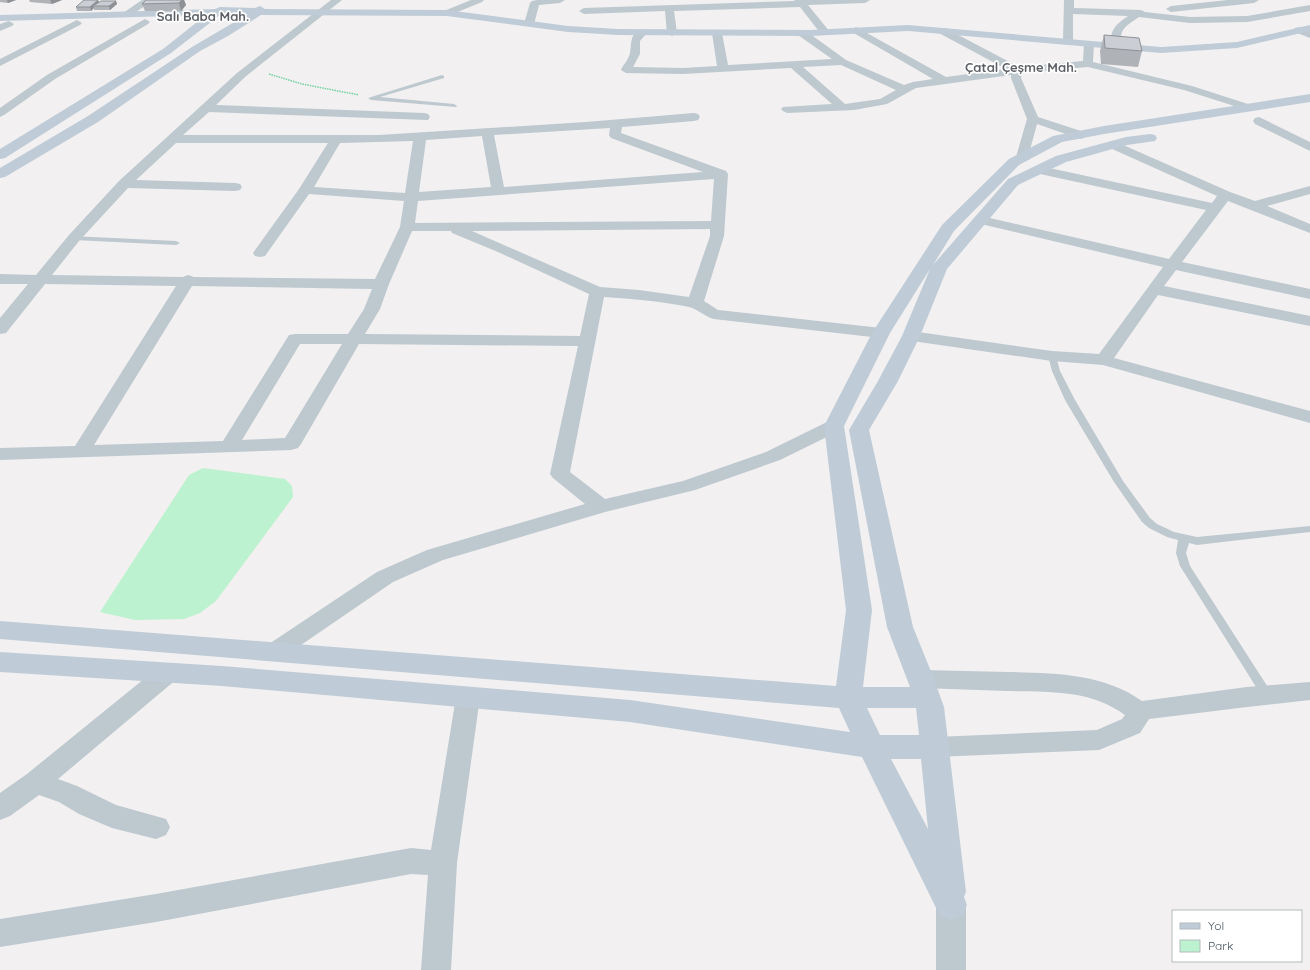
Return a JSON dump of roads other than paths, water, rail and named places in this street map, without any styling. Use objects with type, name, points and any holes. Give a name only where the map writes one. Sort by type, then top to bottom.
[{"type":"street","points":[[126,15],[148,0]]},
{"type":"street","points":[[0,155],[169,50],[206,19],[236,0]]},
{"type":"street","points":[[0,174],[93,119],[196,49],[224,34],[257,13],[267,0]]},
{"type":"street","points":[[0,329],[74,238],[124,184],[252,67],[337,0]]},
{"type":"street","points":[[447,12],[479,0]]},
{"type":"street","points":[[529,24],[535,3],[560,0]]},
{"type":"street","points":[[584,11],[865,0]]},
{"type":"street","points":[[1068,42],[1070,0]]},
{"type":"street","points":[[1117,47],[1114,37],[1116,30],[1137,14],[1168,9],[1254,0]]},
{"type":"street","points":[[801,2],[825,32]]},
{"type":"street","points":[[669,8],[672,33]]},
{"type":"street","points":[[1069,11],[1137,14],[1190,20],[1247,20],[1310,8]]},
{"type":"street","points":[[2,23],[218,11],[257,13],[447,12],[575,29],[642,33],[802,33],[908,28],[1161,50],[1237,45],[1305,29],[1310,35]]},
{"type":"street","points":[[2,23],[145,22],[206,19],[257,13]]},
{"type":"street","points":[[0,113],[51,77],[145,22]]},
{"type":"street","points":[[0,63],[77,23]]},
{"type":"street","points":[[856,30],[945,81]]},
{"type":"street","points":[[941,30],[1018,70]]},
{"type":"street","points":[[642,33],[635,41],[634,54],[626,70],[683,71],[842,62]]},
{"type":"street","points":[[717,33],[723,69]]},
{"type":"street","points":[[802,33],[842,62],[905,90]]},
{"type":"street","points":[[1088,64],[1089,44]]},
{"type":"street","points":[[787,109],[842,108],[883,102],[913,85],[1018,70],[1088,64],[1188,88],[1252,114],[1310,147]]},
{"type":"street","points":[[794,65],[842,108]]},
{"type":"street","points":[[1018,70],[1016,78],[1033,119],[1022,158]]},
{"type":"street","points":[[951,970],[951,905],[930,707],[900,627],[859,430],[888,381],[911,336],[939,268],[1013,182],[1061,159],[1126,141],[1252,114],[1310,98]]},
{"type":"street","points":[[206,108],[424,117]]},
{"type":"street","points":[[951,905],[871,747],[848,698],[859,610],[834,426],[881,333],[948,228],[1014,162],[1058,139],[1104,130],[1252,114],[1310,112]]},
{"type":"street","points":[[173,138],[379,139],[616,124],[694,117]]},
{"type":"street","points":[[1033,119],[1080,135]]},
{"type":"street","points":[[616,124],[615,135],[721,174]]},
{"type":"street","points":[[488,132],[498,191]]},
{"type":"street","points":[[0,454],[291,444],[372,309],[381,284],[408,227],[420,136]]},
{"type":"street","points":[[260,253],[304,190],[336,139]]},
{"type":"street","points":[[1114,145],[1225,195],[1254,205],[1310,229]]},
{"type":"street","points":[[1040,170],[1215,208]]},
{"type":"street","points":[[304,190],[411,197],[721,174]]},
{"type":"street","points":[[695,303],[717,236],[721,174]]},
{"type":"street","points":[[124,184],[235,187]]},
{"type":"street","points":[[1254,205],[1310,190]]},
{"type":"street","points":[[1104,360],[1225,195]]},
{"type":"street","points":[[981,220],[1239,280],[1310,294]]},
{"type":"street","points":[[408,227],[717,225]]},
{"type":"street","points":[[455,227],[457,230],[504,249],[597,292],[639,295],[695,303],[714,314],[881,333]]},
{"type":"street","points":[[0,279],[188,280],[381,284]]},
{"type":"street","points":[[81,451],[188,280]]},
{"type":"street","points":[[1154,290],[1310,321]]},
{"type":"street","points":[[597,292],[560,474],[601,506]]},
{"type":"street","points":[[911,336],[1052,356],[1104,360],[1310,417]]},
{"type":"street","points":[[229,446],[295,339],[354,338],[587,340]]},
{"type":"street","points":[[274,652],[385,577],[428,558],[601,506],[688,486],[773,456],[834,426]]},
{"type":"street","points":[[0,630],[848,698],[924,688],[1060,683],[1095,689],[1120,698],[1138,711],[1310,691]]},
{"type":"street","points":[[0,662],[169,672],[630,711],[871,747],[935,747],[1100,740],[1131,726],[1136,720],[1138,711]]},
{"type":"street","points":[[0,808],[36,782],[169,672]]},
{"type":"street","points":[[436,970],[443,863],[468,697]]},
{"type":"street","points":[[36,782],[68,794],[89,806],[112,816],[156,827]]},
{"type":"street","points":[[0,933],[156,908],[411,861],[443,863]]},
{"type":"lane","points":[[442,77],[371,98],[454,106]]},
{"type":"lane","points":[[74,238],[176,244]]},
{"type":"lane","points":[[1052,356],[1056,371],[1070,400],[1118,482],[1146,520],[1162,531],[1184,539],[1209,541],[1310,529]]},
{"type":"lane","points":[[1184,539],[1181,553],[1185,566],[1267,695]]},
{"type":"district","name":"Salı Baba Mah.","points":[[203,16]]},
{"type":"district","name":"Çatal Çeşme Mah.","points":[[1021,67]]}]
